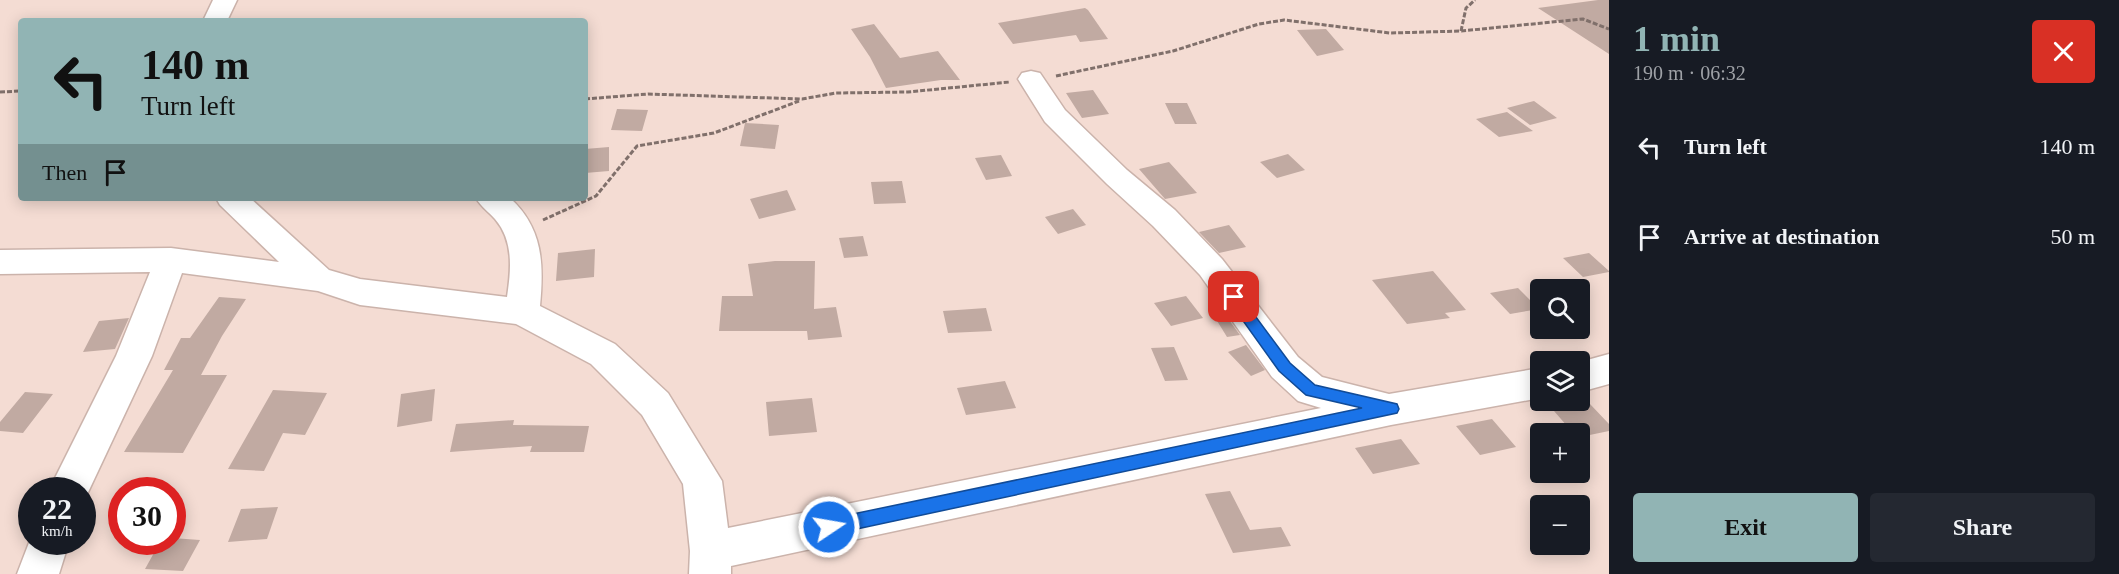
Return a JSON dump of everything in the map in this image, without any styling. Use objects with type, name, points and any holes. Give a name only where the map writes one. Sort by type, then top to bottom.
[{"type":"street","points":[[216,18],[225,0]]},
{"type":"street","points":[[1032,79],[1055,116],[1117,177],[1164,218],[1211,267],[1285,367],[1311,390],[1391,409]]},
{"type":"street","points":[[234,201],[318,279]]},
{"type":"street","points":[[494,201],[520,230],[528,260],[522,312]]},
{"type":"street","points":[[0,262],[171,260],[318,279],[360,292],[522,312],[603,354],[655,404],[702,481],[711,563],[1391,409],[1530,385]]},
{"type":"street","points":[[75,477],[134,356],[171,260]]},
{"type":"street","points":[[1590,374],[1609,369]]},
{"type":"street","points":[[38,574],[45,555]]},
{"type":"path","points":[[1461,31],[1466,8],[1475,0]]},
{"type":"path","points":[[588,200],[596,196],[637,146],[714,133],[802,99],[836,93],[908,92],[1069,75],[1173,51],[1259,24],[1284,20],[1390,33],[1461,31],[1583,19],[1609,29]]},
{"type":"path","points":[[0,92],[18,91]]},
{"type":"path","points":[[588,99],[648,94],[802,99]]},
{"type":"path","points":[[520,230],[585,201]]},
{"type":"building","points":[[1609,0],[1609,54],[1538,8]]},
{"type":"building","points":[[1085,8],[1108,39],[1080,42],[1076,35],[1013,44],[998,23]]},
{"type":"building","points":[[874,24],[900,58],[938,51],[960,80],[941,80],[886,88],[870,57],[851,29]]},
{"type":"building","points":[[1326,29],[1344,50],[1317,56],[1297,30]]},
{"type":"building","points":[[1093,90],[1109,114],[1082,118],[1066,93]]},
{"type":"building","points":[[1534,101],[1557,118],[1530,125],[1507,108]]},
{"type":"building","points":[[1165,103],[1187,103],[1197,124],[1175,124]]},
{"type":"building","points":[[617,109],[648,110],[642,131],[611,130]]},
{"type":"building","points":[[1507,112],[1533,131],[1499,137],[1476,119]]},
{"type":"building","points":[[745,123],[779,125],[775,149],[740,146]]},
{"type":"building","points":[[609,147],[609,171],[588,173],[588,149]]},
{"type":"building","points":[[1288,154],[1305,170],[1277,178],[1260,162]]},
{"type":"building","points":[[1001,155],[1012,176],[986,180],[975,158]]},
{"type":"building","points":[[1169,162],[1197,193],[1165,199],[1139,169]]},
{"type":"building","points":[[902,181],[906,203],[874,204],[871,182]]},
{"type":"building","points":[[787,190],[796,210],[759,219],[750,199]]},
{"type":"building","points":[[1073,209],[1086,225],[1058,234],[1045,217]]},
{"type":"building","points":[[1229,225],[1246,247],[1219,253],[1199,232]]},
{"type":"building","points":[[863,236],[868,256],[844,258],[839,238]]},
{"type":"building","points":[[595,249],[594,277],[556,281],[558,253]]},
{"type":"building","points":[[1589,253],[1609,272],[1583,277],[1563,258]]},
{"type":"building","points":[[815,261],[814,309],[836,307],[842,337],[808,340],[807,331],[719,331],[722,296],[753,296],[748,264]]},
{"type":"building","points":[[1433,271],[1466,310],[1445,313],[1450,318],[1407,324],[1372,280]]},
{"type":"building","points":[[1518,288],[1530,300],[1530,311],[1510,314],[1490,293]]},
{"type":"building","points":[[1186,296],[1203,318],[1171,326],[1154,303]]},
{"type":"building","points":[[219,297],[246,299],[222,336],[201,375],[227,375],[183,453],[124,452],[173,370],[164,370],[181,338],[190,338]]},
{"type":"building","points":[[986,308],[992,331],[948,333],[943,311]]},
{"type":"building","points":[[1221,309],[1240,335],[1227,337],[1211,311]]},
{"type":"building","points":[[129,318],[115,349],[83,352],[99,321]]},
{"type":"building","points":[[1246,345],[1265,370],[1251,376],[1228,352]]},
{"type":"building","points":[[1174,347],[1188,380],[1165,381],[1151,348]]},
{"type":"building","points":[[1005,381],[1016,408],[966,415],[957,388]]},
{"type":"building","points":[[435,389],[432,421],[397,427],[401,394]]},
{"type":"building","points":[[273,390],[327,393],[305,435],[283,433],[264,471],[228,469]]},
{"type":"building","points":[[25,392],[53,394],[23,433],[0,431],[0,422]]},
{"type":"building","points":[[812,398],[817,432],[769,436],[766,402]]},
{"type":"building","points":[[1590,404],[1609,424],[1609,431],[1590,435],[1590,423],[1564,423],[1554,411],[1590,411]]},
{"type":"building","points":[[1492,419],[1516,447],[1480,455],[1456,426]]},
{"type":"building","points":[[514,420],[513,425],[589,426],[584,452],[530,452],[532,446],[450,452],[456,424]]},
{"type":"building","points":[[1401,439],[1420,464],[1373,474],[1355,448]]},
{"type":"building","points":[[1230,491],[1250,530],[1281,527],[1291,546],[1233,553],[1205,494]]},
{"type":"building","points":[[278,507],[267,539],[228,542],[241,509]]},
{"type":"building","points":[[186,539],[200,540],[183,571],[145,569],[153,555],[186,555]]},
{"type":"route","points":[[829,527],[1391,409],[1311,390],[1285,367],[1234,297]]}]
